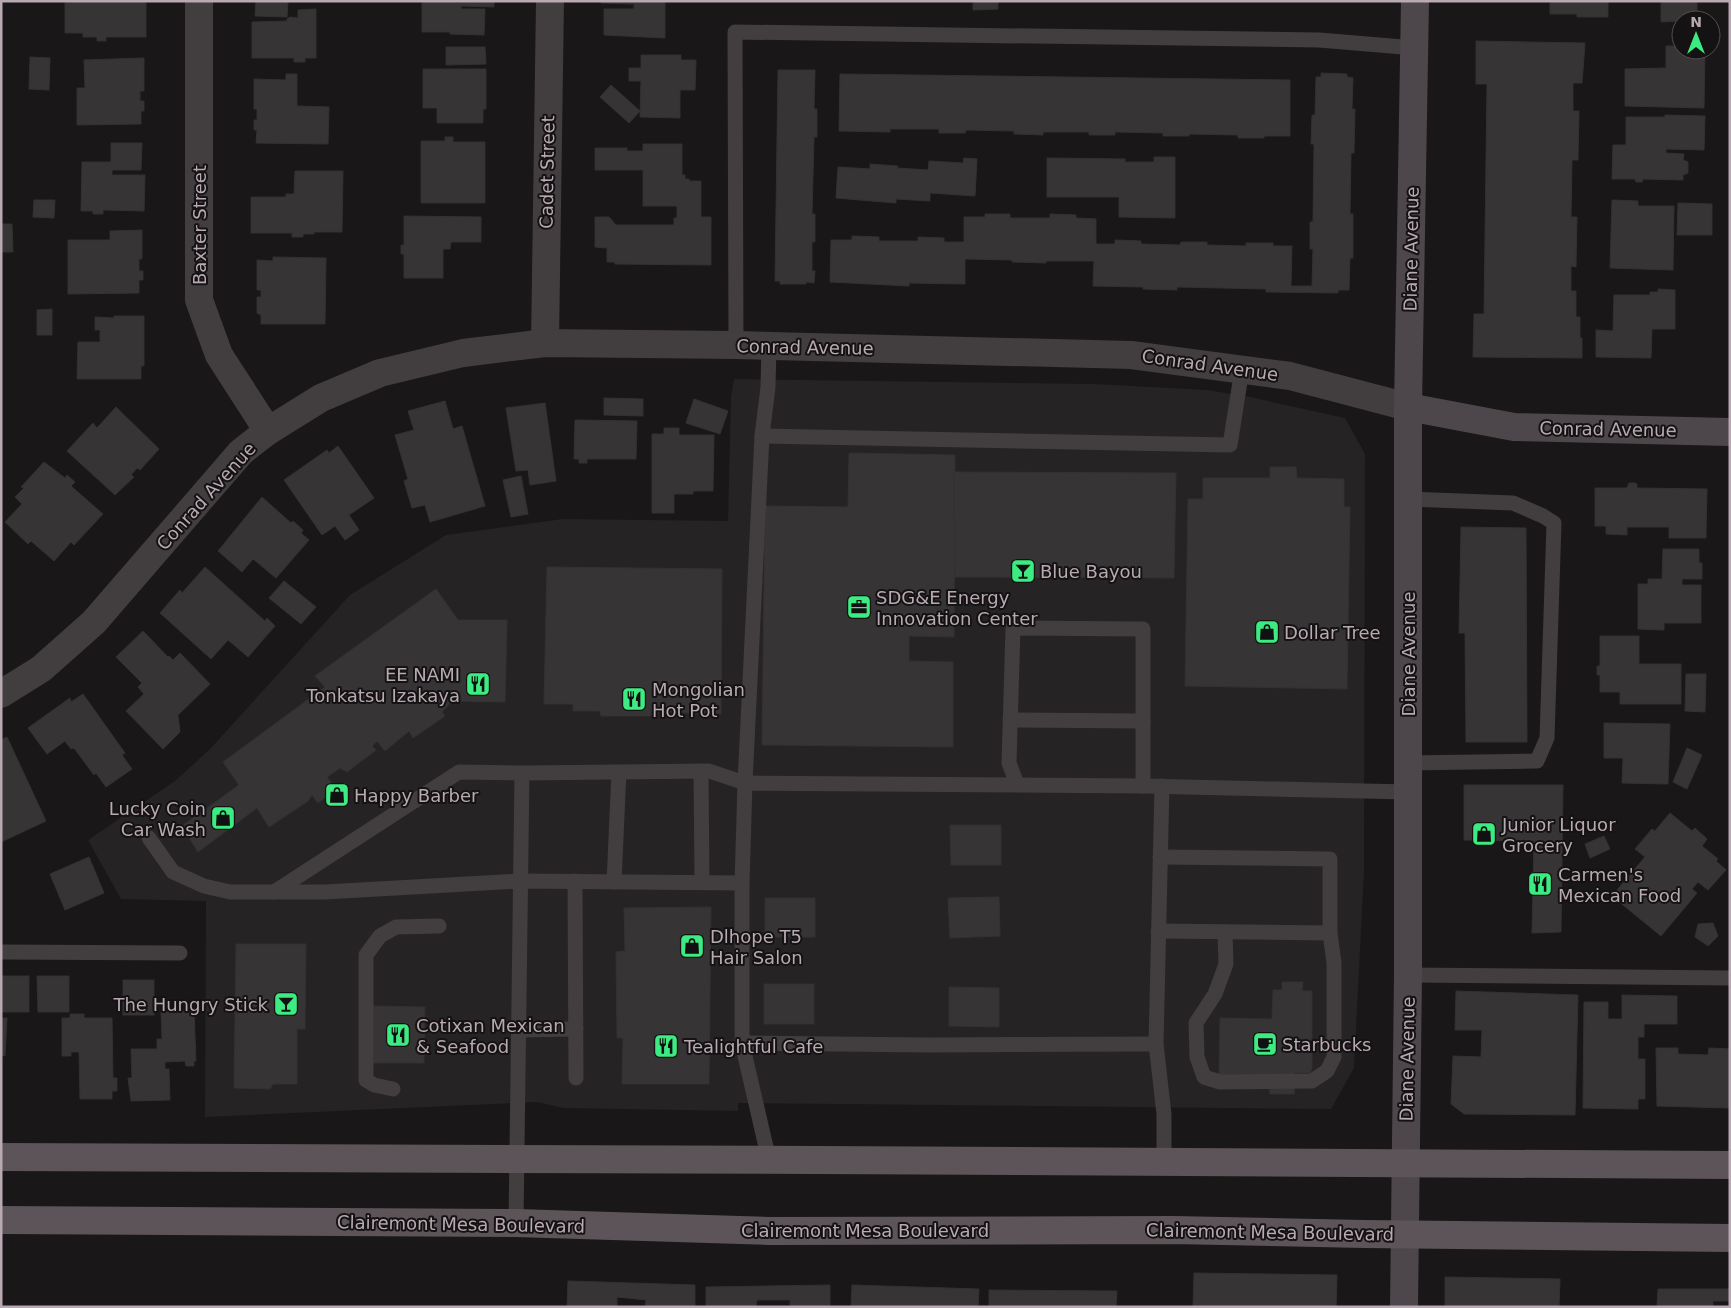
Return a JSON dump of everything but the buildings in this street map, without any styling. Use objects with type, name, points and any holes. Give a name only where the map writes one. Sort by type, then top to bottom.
[{"type":"main road","points":[[1,1157],[1730,1165]]},
{"type":"main road","name":"Clairemont Mesa Boulevard","points":[[1,1220],[516,1223],[770,1231],[1173,1230],[1404,1235],[1730,1238]]},
{"type":"street","name":"Baxter Street","points":[[199,1],[199,300],[219,355],[268,431]]},
{"type":"street","name":"Cadet Street","points":[[545,343],[550,1]]},
{"type":"street","name":"Diane Avenue","points":[[1404,1307],[1408,975],[1408,407],[1415,1]]},
{"type":"street","name":"Conrad Avenue","points":[[1,694],[41,669],[94,622],[241,452],[268,431],[321,398],[380,372],[463,353],[545,343],[736,345],[1131,355],[1290,376],[1408,407],[1514,427],[1730,432]]},
{"type":"lane","points":[[736,345],[735,32],[1319,40],[1415,48]]},
{"type":"lane","points":[[769,346],[768,387],[762,436],[745,783],[742,883],[742,1043],[770,1160]]},
{"type":"lane","points":[[762,436],[1230,445],[1242,370]]},
{"type":"lane","points":[[1408,499],[1513,502],[1543,516],[1554,524],[1546,738],[1537,761],[1408,763]]},
{"type":"lane","points":[[1017,784],[1009,763],[1013,628],[1143,629],[1143,786]]},
{"type":"lane","points":[[1010,720],[1143,721]]},
{"type":"lane","points":[[701,771],[702,882]]},
{"type":"lane","points":[[273,892],[459,772],[709,771],[745,783],[1017,784],[1408,792]]},
{"type":"lane","points":[[614,882],[619,772]]},
{"type":"lane","points":[[516,1223],[522,773]]},
{"type":"lane","points":[[1162,786],[1156,1044],[1164,1114],[1164,1162]]},
{"type":"lane","points":[[149,838],[172,872],[204,886],[230,892],[325,892],[520,881],[742,883]]},
{"type":"lane","points":[[1160,857],[1330,859],[1330,933],[1334,963],[1334,1057],[1327,1071],[1312,1081],[1220,1082],[1204,1076],[1197,1057],[1196,1023],[1215,994],[1226,964],[1225,932]]},
{"type":"lane","points":[[575,881],[576,1078]]},
{"type":"lane","points":[[393,1089],[374,1085],[366,1080],[366,955],[380,936],[396,927],[440,926]]},
{"type":"lane","points":[[1158,931],[1330,933]]},
{"type":"lane","points":[[1,952],[180,953]]},
{"type":"lane","points":[[1408,975],[1730,978]]},
{"type":"lane","points":[[518,1030],[576,1030]]},
{"type":"lane","points":[[742,1043],[929,1045],[1156,1044]]},
{"type":"shaded area","points":[[734,379],[1094,384],[1207,390],[1250,397],[1345,418],[1365,454],[1364,871],[1354,1068],[1331,1109],[738,1103],[738,1111],[563,1108],[537,1102],[205,1117],[206,901],[121,899],[88,840],[175,781],[210,749],[350,595],[446,535],[563,519],[728,521],[731,397]]},
{"type":"place","name":"Blue Bayou","points":[[1023,571]]},
{"type":"place","name":"SDG&E Energy Innovation Center","points":[[859,607]]},
{"type":"place","name":"Dollar Tree","points":[[1267,632]]},
{"type":"place","name":"EE NAMI Tonkatsu Izakaya","points":[[478,684]]},
{"type":"place","name":"Mongolian Hot Pot","points":[[634,699]]},
{"type":"place","name":"Happy Barber","points":[[337,795]]},
{"type":"place","name":"Lucky Coin Car Wash","points":[[223,818]]},
{"type":"place","name":"Junior Liquor Grocery","points":[[1484,834]]},
{"type":"place","name":"Carmen's Mexican Food","points":[[1540,884]]},
{"type":"place","name":"Dlhope T5 Hair Salon","points":[[692,946]]},
{"type":"place","name":"The Hungry Stick","points":[[286,1004]]},
{"type":"place","name":"Cotixan Mexican & Seafood","points":[[398,1035]]},
{"type":"place","name":"Starbucks","points":[[1265,1044]]},
{"type":"place","name":"Tealightful Cafe","points":[[666,1046]]}]
